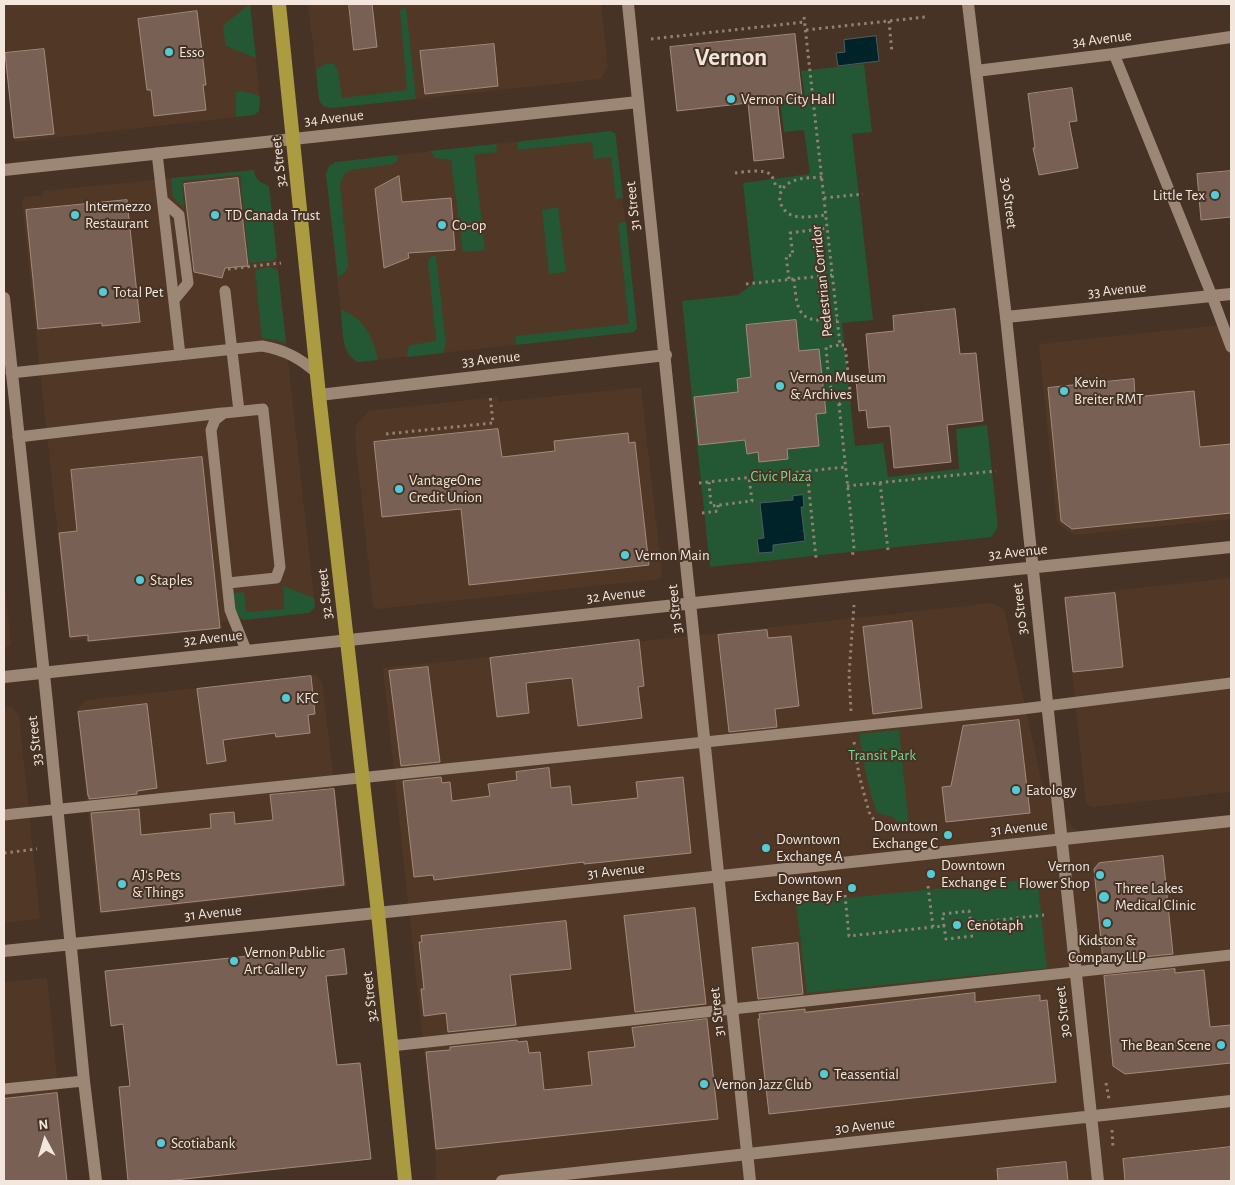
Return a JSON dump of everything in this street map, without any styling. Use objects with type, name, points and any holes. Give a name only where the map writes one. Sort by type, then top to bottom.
[{"type":"highway","name":"32 Street","points":[[279,4],[319,395],[378,913],[405,1181]]},
{"type":"street","name":"31 Street","points":[[628,4],[666,356],[750,1181]]},
{"type":"street","name":"30 Street","points":[[968,4],[1006,317],[1098,1181]]},
{"type":"street","name":"34 Avenue","points":[[976,70],[1114,54],[1231,37]]},
{"type":"street","name":"34 Avenue","points":[[4,170],[638,102]]},
{"type":"street","name":"33 Avenue","points":[[1006,317],[1231,294]]},
{"type":"street","name":"33 Street","points":[[4,298],[11,373],[10,423],[18,437],[96,1181]]},
{"type":"street","name":"33 Avenue","points":[[319,395],[666,356]]},
{"type":"street","name":"32 Avenue","points":[[4,678],[246,650],[1231,547]]},
{"type":"street","name":"31 Avenue","points":[[4,951],[719,877],[1231,821]]},
{"type":"street","name":"30 Avenue","points":[[502,1181],[748,1156],[1231,1101]]},
{"type":"lane","points":[[1114,54],[1231,346]]},
{"type":"lane","points":[[157,153],[180,354]]},
{"type":"lane","points":[[163,200],[179,215],[188,283],[174,300]]},
{"type":"lane","points":[[225,291],[239,411]]},
{"type":"lane","points":[[11,373],[262,346],[278,349],[303,361],[318,374]]},
{"type":"lane","points":[[18,437],[263,408],[280,567],[276,578],[228,583]]},
{"type":"lane","points":[[224,413],[214,420],[212,430],[230,610],[246,650]]},
{"type":"lane","points":[[4,816],[706,742],[1231,683]]},
{"type":"lane","points":[[391,1046],[1231,955]]},
{"type":"lane","points":[[4,1089],[84,1080]]},
{"type":"path","name":"Pedestrian Corridor","points":[[804,17],[840,345],[826,347],[829,383],[839,405],[854,546],[852,558]]},
{"type":"path","points":[[806,30],[925,17]]},
{"type":"path","points":[[889,21],[892,53]]},
{"type":"path","points":[[651,39],[805,22]]},
{"type":"path","points":[[735,173],[768,172],[772,175],[776,186],[783,187]]},
{"type":"path","points":[[822,176],[790,182],[783,187],[779,195],[780,203],[792,215],[802,217],[826,215]]},
{"type":"path","points":[[824,198],[863,194]]},
{"type":"path","points":[[789,279],[786,256],[793,255],[790,233],[827,228]]},
{"type":"path","points":[[228,269],[280,263]]},
{"type":"path","points":[[746,284],[832,274]]},
{"type":"path","points":[[794,279],[796,304],[803,315],[812,320],[837,320]]},
{"type":"path","points":[[839,405],[850,391],[845,345],[840,345]]},
{"type":"path","points":[[386,434],[493,423],[490,395]]},
{"type":"path","points":[[699,483],[845,467]]},
{"type":"path","points":[[807,471],[816,558]]},
{"type":"path","points":[[848,486],[996,471]]},
{"type":"path","points":[[709,482],[711,506],[752,501],[749,478]]},
{"type":"path","points":[[880,483],[888,550]]},
{"type":"path","points":[[702,513],[718,511],[718,505]]},
{"type":"path","points":[[4,852],[37,848]]},
{"type":"path","points":[[928,886],[933,927]]},
{"type":"path","points":[[845,896],[849,936],[944,926]]},
{"type":"path","points":[[970,911],[973,936],[946,939],[944,926],[942,914],[970,911]]},
{"type":"path","points":[[971,923],[1044,915]]},
{"type":"shaded area","points":[[4,4],[250,4],[260,101],[259,111],[254,115],[15,142],[4,30]]},
{"type":"shaded area","points":[[308,4],[601,4],[608,66],[601,79],[332,108],[323,106],[319,100]]},
{"type":"shaded area","points":[[610,131],[615,133],[616,139],[637,328],[634,332],[357,362],[349,356],[345,350],[326,174],[329,166],[336,162]]},
{"type":"shaded area","points":[[254,170],[258,181],[269,186],[315,607],[309,613],[222,622],[222,629],[87,643],[85,639],[69,641],[22,202],[24,197],[43,195],[43,191]]},
{"type":"shaded area","points":[[1231,324],[1231,519],[1074,535],[1057,523],[1039,344]]},
{"type":"shaded area","points":[[641,387],[662,574],[660,579],[376,609],[373,606],[355,438],[356,425],[369,411],[497,397],[498,402]]},
{"type":"shaded area","points":[[1231,578],[1231,792],[1092,807],[1086,803],[1064,596]]},
{"type":"shaded area","points":[[4,579],[11,644],[4,649]]},
{"type":"shaded area","points":[[992,603],[1004,609],[1041,779],[1073,828],[1089,836],[1231,821],[1231,1181],[436,1181],[436,1163],[383,668]]},
{"type":"shaded area","points":[[316,675],[322,683],[347,887],[99,914],[77,709],[87,700]]},
{"type":"shaded area","points":[[4,707],[11,707],[19,714],[40,919],[4,923]]},
{"type":"shaded area","points":[[47,978],[68,1181],[4,1181],[4,982]]},
{"type":"green space","points":[[250,4],[256,58],[226,46],[223,28],[226,23]]},
{"type":"green space","points":[[406,7],[416,99],[332,108],[323,106],[319,100],[316,70],[325,64],[334,64],[338,71],[342,98],[407,90],[400,10]]},
{"type":"green space","name":"Civic Plaza","points":[[864,64],[872,132],[852,134],[873,320],[842,323],[855,446],[883,443],[888,477],[959,469],[956,429],[987,425],[998,527],[991,537],[710,567],[682,301],[738,295],[754,283],[743,183],[810,174],[804,130],[784,132],[780,101],[805,98],[801,71]]},
{"type":"green space","points":[[243,91],[260,96],[259,111],[254,115],[236,117],[236,92]]},
{"type":"green space","points":[[610,131],[615,133],[623,198],[616,199],[611,157],[594,159],[592,142],[518,150],[517,142]]},
{"type":"green space","points":[[496,144],[497,152],[474,155],[485,250],[463,252],[451,160],[435,158],[430,151]]},
{"type":"green space","points":[[398,155],[397,161],[393,164],[351,170],[345,173],[340,183],[348,266],[345,273],[338,277],[326,174],[329,166],[336,162]]},
{"type":"green space","points":[[254,170],[258,180],[269,186],[277,257],[273,261],[249,263],[240,175],[182,181],[184,208],[173,197],[171,178]]},
{"type":"green space","points":[[558,207],[566,272],[549,274],[542,210]]},
{"type":"green space","points":[[626,222],[637,328],[634,332],[516,345],[515,336],[629,324],[618,223]]},
{"type":"green space","points":[[432,256],[436,256],[446,344],[443,353],[407,357],[408,348],[411,345],[436,341],[428,261]]},
{"type":"green space","points":[[270,267],[278,271],[286,343],[262,338],[255,270]]},
{"type":"green space","points":[[341,310],[356,317],[366,329],[374,344],[378,360],[357,362],[352,357],[343,339]]},
{"type":"green space","points":[[283,586],[314,598],[315,607],[309,613],[243,620],[236,612],[233,593],[244,592],[246,612],[284,609]]},
{"type":"green space","name":"Transit Park","points":[[899,730],[909,826],[900,824],[893,817],[877,813],[866,774],[859,734]]},
{"type":"green space","points":[[1032,879],[1038,885],[1047,968],[807,993],[796,903]]},
{"type":"water","points":[[876,36],[879,61],[838,66],[836,53],[845,52],[844,40]]},
{"type":"water","points":[[803,495],[804,507],[801,507],[805,541],[773,545],[773,552],[759,553],[757,539],[764,538],[760,503],[793,500],[793,496]]},
{"type":"building","points":[[349,4],[372,4],[377,47],[354,50]]},
{"type":"building","points":[[197,11],[206,85],[203,85],[206,110],[154,116],[151,90],[147,90],[138,19]]},
{"type":"building","name":"Vernon City Hall","points":[[795,34],[802,97],[777,100],[784,158],[754,161],[748,103],[677,111],[670,47]]},
{"type":"building","points":[[494,44],[498,86],[425,94],[420,51]]},
{"type":"building","points":[[44,49],[54,134],[14,138],[5,53]]},
{"type":"building","points":[[1072,88],[1077,121],[1069,122],[1078,168],[1039,175],[1033,148],[1035,148],[1028,94]]},
{"type":"building","name":"Little Tex","points":[[1231,171],[1231,217],[1201,220],[1197,174]]},
{"type":"building","points":[[399,176],[402,202],[451,198],[455,250],[408,253],[409,258],[384,268],[375,189]]},
{"type":"building","name":"TD Canada Trust","points":[[238,178],[248,266],[225,268],[222,278],[194,272],[184,184]]},
{"type":"building","points":[[127,200],[140,322],[102,326],[102,323],[38,329],[26,210]]},
{"type":"building","points":[[955,309],[960,354],[976,353],[983,421],[947,425],[951,462],[894,468],[890,426],[868,428],[866,410],[859,411],[856,380],[870,379],[866,334],[894,331],[893,316]]},
{"type":"building","name":"Vernon Museum & Archives","points":[[796,320],[799,351],[819,349],[826,413],[816,414],[819,446],[787,449],[788,459],[759,462],[758,452],[747,454],[745,440],[699,445],[694,397],[738,392],[737,379],[751,377],[746,325]]},
{"type":"building","points":[[1134,379],[1135,397],[1194,391],[1200,447],[1231,444],[1231,513],[1072,529],[1061,521],[1048,388]]},
{"type":"building","points":[[498,429],[502,457],[555,451],[554,441],[628,433],[629,443],[635,442],[649,565],[469,585],[461,509],[382,517],[374,442]]},
{"type":"building","name":"Staples","points":[[202,457],[220,628],[88,641],[88,635],[70,637],[59,533],[77,531],[71,470]]},
{"type":"building","points":[[1115,593],[1123,667],[1073,672],[1065,598]]},
{"type":"building","points":[[912,621],[922,708],[873,714],[863,627]]},
{"type":"building","points":[[767,630],[768,638],[791,636],[799,706],[775,709],[777,727],[729,732],[718,635]]},
{"type":"building","points":[[639,640],[644,686],[638,687],[642,718],[578,726],[572,678],[526,683],[529,713],[497,717],[490,658]]},
{"type":"building","points":[[428,667],[440,762],[401,766],[389,671]]},
{"type":"building","points":[[311,676],[315,714],[308,715],[310,733],[276,737],[275,733],[223,740],[226,761],[207,764],[197,689]]},
{"type":"building","points":[[147,704],[157,788],[137,791],[137,794],[89,799],[78,712]]},
{"type":"building","points":[[1019,720],[1030,813],[946,822],[942,787],[951,786],[963,726]]},
{"type":"building","points":[[549,768],[551,788],[570,786],[572,805],[638,798],[636,782],[683,777],[691,853],[584,864],[584,862],[434,880],[433,875],[414,877],[403,781],[441,777],[442,783],[450,782],[452,801],[490,796],[488,784],[517,780],[516,772]]},
{"type":"building","points":[[334,789],[344,885],[101,912],[91,813],[139,809],[141,835],[211,828],[210,814],[234,812],[235,824],[273,820],[270,795]]},
{"type":"building","points":[[1163,856],[1173,954],[1103,961],[1094,869],[1099,863]]},
{"type":"building","points":[[695,908],[706,1004],[635,1012],[624,916]]},
{"type":"building","points":[[566,921],[571,969],[510,975],[516,1025],[448,1032],[446,1013],[424,1016],[421,989],[424,989],[419,942],[422,942],[421,936]]},
{"type":"building","points":[[798,943],[803,994],[758,999],[752,948]]},
{"type":"building","points":[[344,949],[347,974],[326,976],[337,1065],[360,1063],[371,1159],[166,1181],[128,1181],[119,1087],[130,1086],[123,1024],[111,1026],[105,971],[297,951],[298,955]]},
{"type":"building","points":[[1175,969],[1175,973],[1204,970],[1210,1027],[1231,1025],[1231,1063],[1125,1074],[1113,1066],[1104,976]]},
{"type":"building","points":[[975,993],[975,1002],[1040,995],[1040,1001],[1047,1000],[1056,1082],[769,1114],[759,1014],[805,1009],[805,1012]]},
{"type":"building","points":[[707,1019],[718,1119],[436,1149],[426,1052],[450,1050],[450,1047],[517,1040],[518,1042],[527,1041],[529,1053],[540,1052],[544,1090],[592,1085],[588,1052],[635,1047],[632,1028]]},
{"type":"building","points":[[57,1093],[67,1181],[4,1181],[4,1099]]},
{"type":"building","points":[[1231,1147],[1231,1181],[1125,1181],[1123,1159]]},
{"type":"building","points":[[1066,1162],[1068,1181],[998,1181],[997,1169]]},
{"type":"place","name":"Esso","points":[[169,52]]},
{"type":"place","name":"Vernon City Hall","points":[[731,99]]},
{"type":"place","name":"Little Tex","points":[[1215,195]]},
{"type":"place","name":"Intermezzo Restaurant","points":[[75,215]]},
{"type":"place","name":"TD Canada Trust","points":[[215,215]]},
{"type":"place","name":"Co-op","points":[[442,225]]},
{"type":"place","name":"Total Pet","points":[[103,292]]},
{"type":"place","name":"Vernon Museum & Archives","points":[[780,386]]},
{"type":"place","name":"Kevin Breiter RMT","points":[[1064,391]]},
{"type":"place","name":"VantageOne Credit Union","points":[[399,489]]},
{"type":"place","name":"Vernon Main","points":[[625,555]]},
{"type":"place","name":"Staples","points":[[140,580]]},
{"type":"place","name":"KFC","points":[[286,698]]},
{"type":"place","name":"Eatology","points":[[1016,790]]},
{"type":"place","name":"Downtown Exchange C","points":[[948,835]]},
{"type":"place","name":"Downtown Exchange A","points":[[766,848]]},
{"type":"place","name":"Downtown Exchange E","points":[[931,874]]},
{"type":"place","name":"Vernon Flower Shop","points":[[1100,875]]},
{"type":"place","name":"AJ's Pets & Things","points":[[122,884]]},
{"type":"place","name":"Downtown Exchange Bay F","points":[[852,888]]},
{"type":"place","name":"Three Lakes Medical Clinic","points":[[1104,897]]},
{"type":"place","name":"Kidston & Company LLP","points":[[1107,923]]},
{"type":"place","name":"Cenotaph","points":[[957,925]]},
{"type":"place","name":"Vernon Public Art Gallery","points":[[234,961]]},
{"type":"place","name":"The Bean Scene","points":[[1221,1045]]},
{"type":"place","name":"Teassential","points":[[824,1074]]},
{"type":"place","name":"Vernon Jazz Club","points":[[704,1084]]},
{"type":"place","name":"Scotiabank","points":[[161,1143]]},
{"type":"district","name":"Vernon","points":[[731,57]]}]
